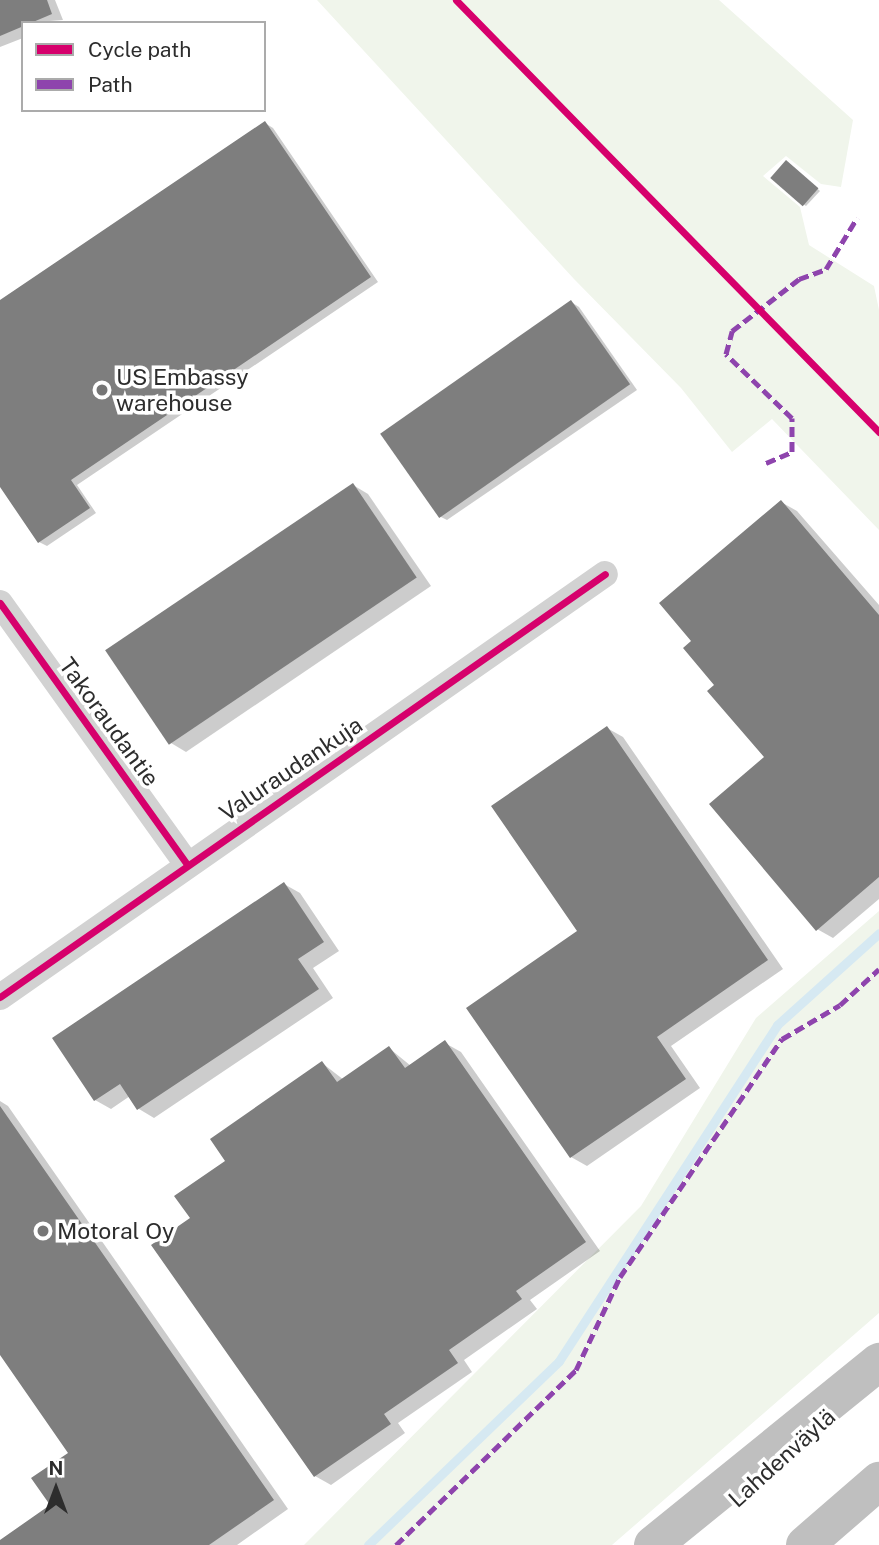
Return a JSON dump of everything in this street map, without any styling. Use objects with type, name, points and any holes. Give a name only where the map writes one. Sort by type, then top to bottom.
[{"type":"highway","points":[[653,1545],[879,1362]]},
{"type":"highway","name":"Lahdenväylä","points":[[686,1545],[879,1371]]},
{"type":"highway","points":[[805,1545],[879,1481]]},
{"type":"highway","points":[[819,1545],[879,1481]]},
{"type":"street","name":"Valuraudankuja","points":[[0,996],[186,863],[605,574]]},
{"type":"street","name":"Takoraudantie","points":[[0,603],[186,863]]},
{"type":"shaded area","points":[[317,0],[719,0],[853,120],[841,187],[821,184],[786,156],[763,176],[800,207],[809,245],[874,286],[879,310],[879,530],[772,419],[732,452],[681,388],[574,279]]},
{"type":"shaded area","points":[[879,911],[879,1313],[612,1545],[304,1545],[641,1206],[756,1018]]},
{"type":"building","points":[[0,0],[47,0],[52,14],[35,21],[21,21],[21,27],[0,36]]},
{"type":"building","name":"US Embassy warehouse","points":[[265,121],[371,277],[71,480],[90,508],[38,543],[0,487],[0,300]]},
{"type":"building","points":[[786,160],[818,188],[803,206],[770,178]]},
{"type":"building","points":[[571,300],[630,384],[439,518],[380,434]]},
{"type":"building","points":[[353,483],[417,578],[169,745],[105,650]]},
{"type":"building","points":[[781,500],[879,615],[879,877],[816,931],[709,804],[764,757],[707,691],[714,685],[683,648],[691,641],[659,603]]},
{"type":"building","points":[[607,726],[768,960],[657,1037],[686,1079],[570,1158],[466,1008],[577,931],[491,806]]},
{"type":"building","points":[[284,882],[324,942],[298,959],[319,989],[137,1110],[120,1084],[94,1101],[52,1038]]},
{"type":"building","points":[[445,1040],[586,1242],[516,1291],[522,1299],[449,1350],[458,1363],[384,1414],[391,1424],[314,1477],[151,1245],[190,1218],[174,1196],[225,1161],[210,1139],[322,1061],[337,1082],[389,1046],[405,1068]]},
{"type":"building","name":"Motoral Oy","points":[[0,1106],[274,1500],[209,1545],[0,1545],[0,1540],[50,1505],[31,1478],[68,1453],[0,1355]]},
{"type":"waterway","points":[[368,1545],[559,1361],[777,1025],[879,933]]},
{"type":"marked path","points":[[766,463],[792,452],[792,418],[726,354],[732,331],[799,279],[826,269],[857,218]]},
{"type":"marked path","points":[[396,1545],[576,1370],[620,1277],[782,1039],[840,1005],[879,969]]},
{"type":"cycle path","points":[[456,0],[879,432]]},
{"type":"cycle path","points":[[0,997],[605,574]]},
{"type":"cycle path","points":[[0,603],[186,863]]},
{"type":"place","name":"US Embassy warehouse","points":[[102,390]]},
{"type":"place","name":"Motoral Oy","points":[[43,1231]]}]
